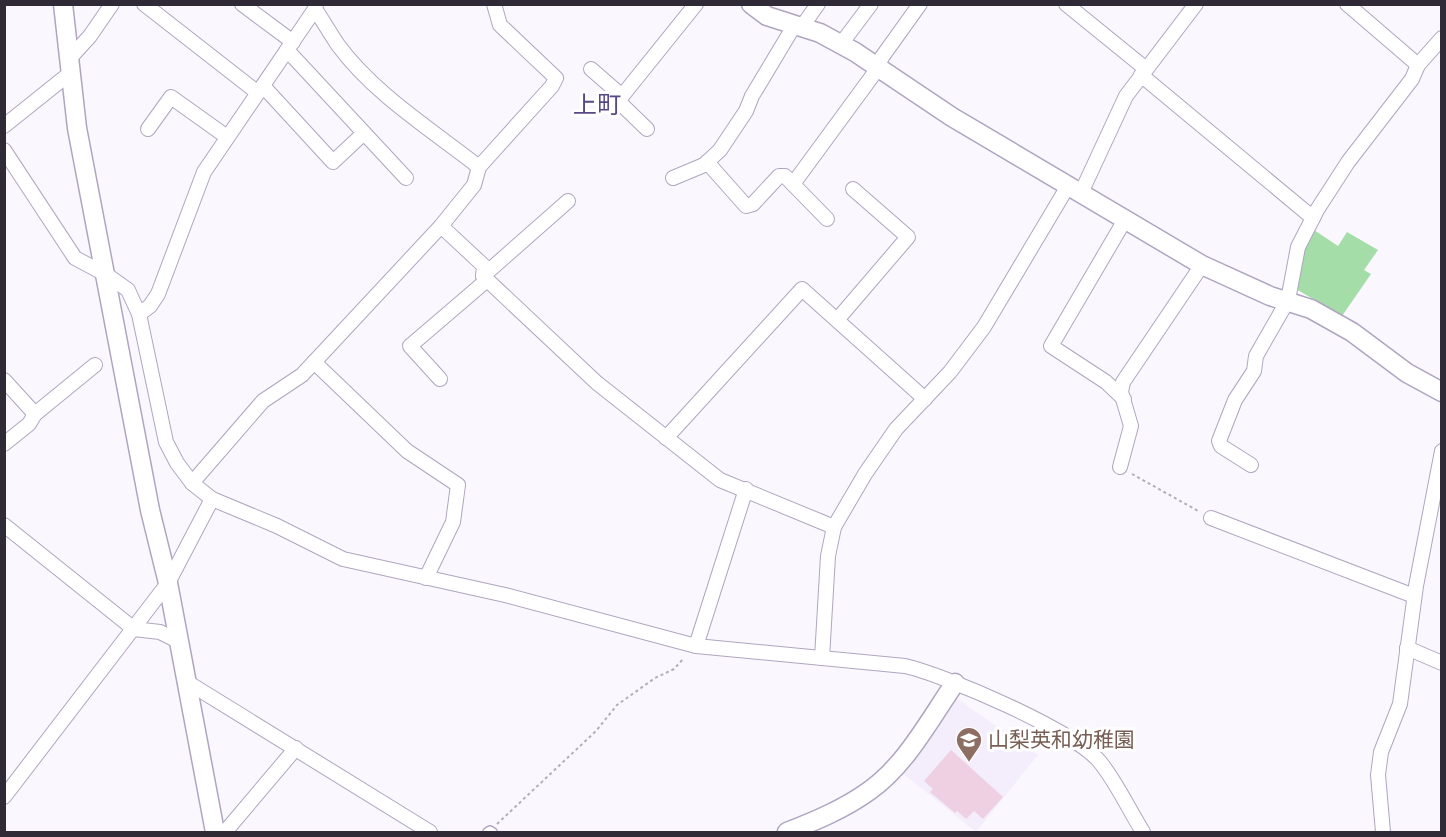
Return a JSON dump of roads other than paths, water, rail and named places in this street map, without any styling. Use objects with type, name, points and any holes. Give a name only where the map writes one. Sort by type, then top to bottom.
[{"type":"street","points":[[63,4],[77,128],[150,510],[180,642],[215,832]]},
{"type":"street","points":[[4,126],[69,67],[112,4]]},
{"type":"street","points":[[144,4],[260,89],[333,162],[364,132]]},
{"type":"street","points":[[242,4],[290,46],[406,178]]},
{"type":"street","points":[[192,483],[263,401],[302,375],[441,226],[474,185],[479,167],[556,78],[500,25],[494,4]]},
{"type":"street","points":[[647,129],[618,101],[696,4]]},
{"type":"street","points":[[751,4],[767,16],[841,44],[878,65],[952,117],[1202,265],[1270,296],[1311,309],[1353,332],[1407,372],[1442,392]]},
{"type":"street","points":[[673,178],[707,162],[720,150],[746,111],[752,96],[798,27],[818,4]]},
{"type":"street","points":[[841,44],[871,4]]},
{"type":"street","points":[[793,184],[920,4]]},
{"type":"street","points":[[1066,4],[1313,218]]},
{"type":"street","points":[[822,658],[828,556],[834,527],[864,474],[896,429],[950,372],[984,327],[1075,190],[1126,96],[1196,4]]},
{"type":"street","points":[[1347,4],[1418,65]]},
{"type":"street","points":[[139,314],[158,294],[204,172],[316,7],[339,46],[363,72],[393,100],[479,167]]},
{"type":"street","points":[[1251,465],[1221,446],[1219,441],[1235,400],[1254,371],[1256,356],[1288,300],[1298,247],[1348,162],[1412,79],[1418,65],[1442,38]]},
{"type":"street","points":[[591,69],[622,96]]},
{"type":"street","points":[[148,129],[171,97],[227,137]]},
{"type":"street","points":[[4,150],[75,258],[106,275],[128,291],[139,314],[166,442],[177,463],[192,483],[212,499],[277,526],[343,559],[505,595],[693,645],[905,666],[931,672],[1059,732],[1082,746],[1100,762],[1143,832]]},
{"type":"street","points":[[707,162],[746,206],[753,204],[778,176],[784,176],[827,219]]},
{"type":"street","points":[[837,320],[908,237],[853,189]]},
{"type":"street","points":[[440,379],[410,346],[568,201]]},
{"type":"street","points":[[1124,399],[1106,382],[1051,346],[1126,218]]},
{"type":"street","points":[[441,226],[484,266],[485,278],[597,382],[720,480],[834,527]]},
{"type":"street","points":[[1120,467],[1131,426],[1121,392],[1123,382],[1202,265]]},
{"type":"street","points":[[666,438],[802,289],[925,399]]},
{"type":"street","points":[[314,362],[407,451],[458,485],[453,522],[426,578]]},
{"type":"street","points":[[4,444],[29,424],[34,414],[95,364]]},
{"type":"street","points":[[4,380],[34,414]]},
{"type":"street","points":[[1385,832],[1378,775],[1381,752],[1400,704],[1414,596],[1438,487],[1442,451]]},
{"type":"street","points":[[693,645],[746,489]]},
{"type":"street","points":[[4,796],[168,583],[212,499]]},
{"type":"street","points":[[1211,518],[1414,596]]},
{"type":"street","points":[[4,525],[134,628],[160,632],[180,642]]},
{"type":"street","points":[[1407,648],[1442,663]]},
{"type":"street","points":[[187,682],[430,832]]},
{"type":"street","points":[[787,832],[846,806],[871,790],[901,760],[955,683]]},
{"type":"street","points":[[225,832],[296,748]]},
{"type":"place","name":"山梨英和幼稚園","points":[[969,763]]},
{"type":"district","name":"上町","points":[[597,105]]}]
